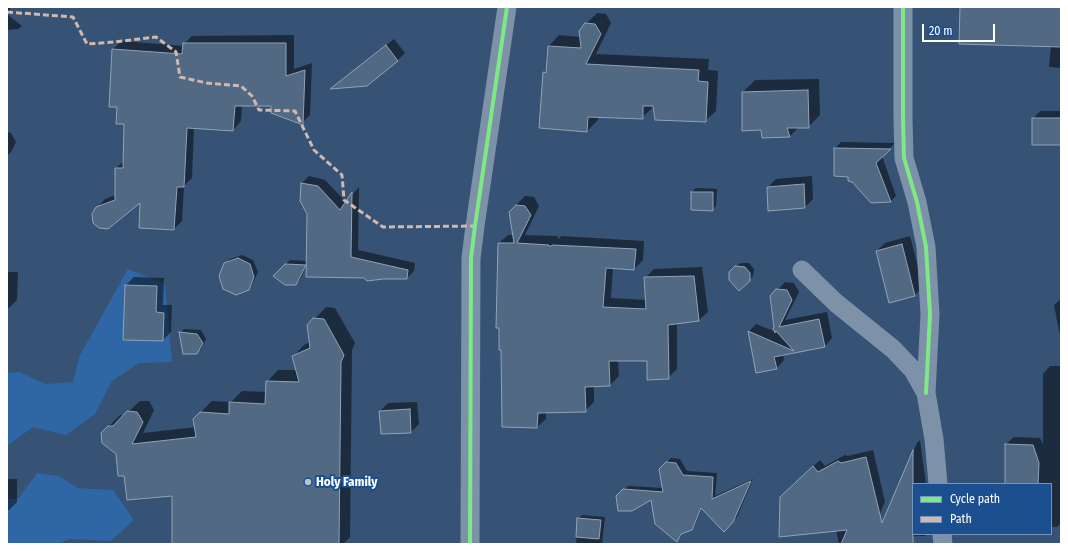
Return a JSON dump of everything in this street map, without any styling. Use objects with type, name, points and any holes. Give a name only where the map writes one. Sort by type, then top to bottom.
[{"type":"street","points":[[470,544],[472,258],[475,226],[507,7]]},
{"type":"street","points":[[903,7],[904,158],[917,202],[926,247],[930,307],[926,392],[934,439],[938,483]]},
{"type":"street","points":[[802,270],[836,303],[893,349],[913,370],[926,392]]},
{"type":"shaded area","points":[[128,269],[165,284],[172,362],[139,363],[112,381],[95,414],[66,435],[33,427],[7,446],[7,373],[19,372],[46,384],[73,382],[79,357]]},
{"type":"shaded area","points":[[37,473],[59,476],[78,488],[113,490],[134,520],[111,541],[69,539],[59,544],[7,544],[7,499],[18,499]]},
{"type":"building","points":[[960,7],[1061,7],[1061,47],[959,44]]},
{"type":"building","points":[[585,23],[595,24],[601,34],[586,64],[699,70],[698,81],[708,82],[706,122],[655,120],[653,106],[643,106],[643,119],[588,117],[587,132],[539,128],[543,72],[546,73],[548,46],[581,48],[579,31]]},
{"type":"building","points":[[183,43],[286,43],[286,76],[305,70],[303,125],[271,113],[271,106],[235,106],[233,131],[187,128],[184,187],[177,187],[174,230],[139,228],[140,203],[108,229],[99,228],[93,223],[92,214],[96,207],[115,200],[115,168],[123,168],[124,124],[116,124],[117,107],[109,107],[112,49],[182,54]]},
{"type":"building","points":[[386,45],[398,61],[367,86],[330,89]]},
{"type":"building","points":[[808,90],[809,128],[787,128],[790,137],[762,138],[761,130],[742,131],[742,92]]},
{"type":"building","points":[[1032,118],[1061,118],[1061,145],[1032,145]]},
{"type":"building","points":[[834,148],[891,149],[876,163],[891,202],[871,203],[852,182],[848,181],[848,177],[834,176]]},
{"type":"building","points":[[301,183],[318,186],[340,210],[352,192],[351,257],[408,270],[407,279],[367,281],[364,278],[306,277],[307,214],[300,201]]},
{"type":"building","points":[[804,184],[805,208],[768,211],[767,187]]},
{"type":"building","points":[[691,192],[713,192],[713,211],[691,210]]},
{"type":"building","points":[[516,205],[525,206],[531,215],[517,243],[549,245],[550,247],[552,245],[636,249],[634,270],[606,268],[603,307],[646,309],[644,277],[694,276],[699,321],[668,325],[669,379],[647,380],[647,361],[609,361],[610,386],[585,387],[586,412],[538,413],[537,428],[502,427],[501,350],[499,350],[499,328],[496,328],[498,243],[514,243],[509,212]]},
{"type":"building","points":[[902,244],[915,296],[889,303],[876,251]]},
{"type":"building","points":[[238,258],[250,264],[254,277],[249,290],[236,295],[223,289],[219,276],[224,263]]},
{"type":"building","points":[[285,264],[306,265],[296,285],[285,285],[273,276]]},
{"type":"building","points":[[735,266],[745,267],[750,273],[750,281],[739,291],[729,280],[729,272]]},
{"type":"building","points":[[125,285],[157,286],[156,312],[164,313],[163,341],[123,340]]},
{"type":"building","points":[[776,289],[787,290],[792,300],[779,327],[819,319],[825,347],[774,357],[777,369],[756,373],[748,331],[794,351],[776,331],[775,333],[773,328],[770,296]]},
{"type":"building","points":[[313,318],[324,319],[344,355],[341,362],[339,544],[172,544],[172,496],[127,500],[124,476],[118,476],[116,454],[102,443],[101,433],[108,426],[113,426],[127,411],[137,412],[143,422],[132,444],[196,437],[193,419],[200,412],[229,414],[229,402],[265,404],[266,381],[299,382],[292,356],[310,348],[307,325]]},
{"type":"building","points":[[179,332],[197,334],[203,343],[197,354],[183,354]]},
{"type":"building","points":[[410,409],[411,433],[381,434],[379,411]]},
{"type":"building","points":[[1005,444],[1033,445],[1039,463],[1038,483],[1005,483]]},
{"type":"building","points":[[913,450],[913,544],[841,544],[847,530],[779,537],[780,497],[813,466],[818,472],[838,461],[841,463],[866,457],[882,523]]},
{"type":"building","points":[[666,462],[676,463],[683,475],[713,477],[712,499],[751,481],[733,522],[724,532],[701,508],[692,530],[681,534],[677,542],[655,524],[651,500],[632,511],[618,511],[616,496],[623,489],[663,492],[659,469]]},
{"type":"building","points":[[577,518],[601,520],[599,539],[576,537]]},
{"type":"marked path","points":[[7,12],[73,17],[87,44],[156,37],[176,52],[180,77],[207,83],[241,86],[252,96],[259,110],[295,111],[314,150],[342,175],[344,200],[383,227],[475,226]]},
{"type":"cycle path","points":[[470,544],[471,258],[507,7]]},
{"type":"cycle path","points":[[903,7],[904,158],[917,202],[926,247],[930,314],[926,393]]},
{"type":"place","name":"Holy Family","points":[[308,482]]}]
